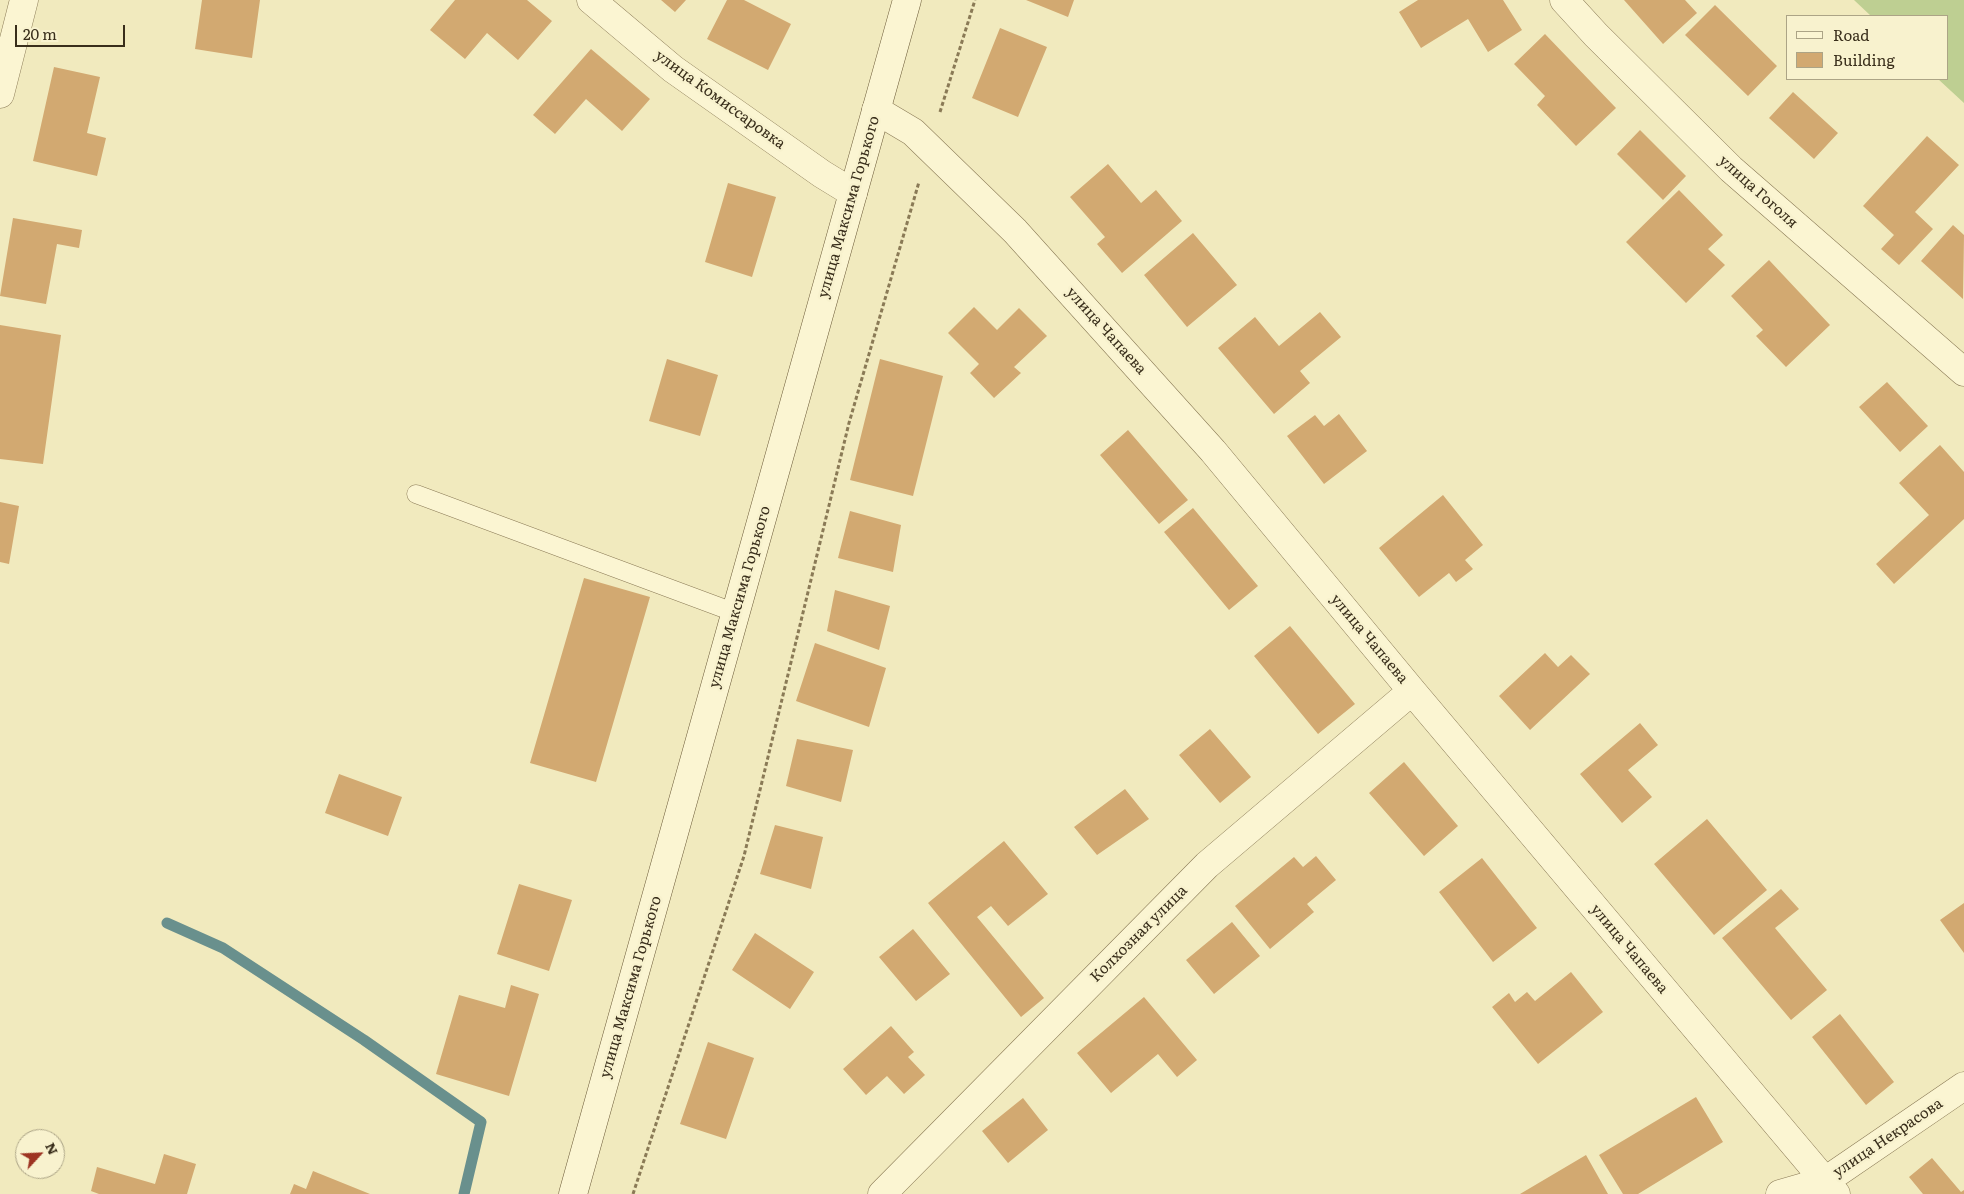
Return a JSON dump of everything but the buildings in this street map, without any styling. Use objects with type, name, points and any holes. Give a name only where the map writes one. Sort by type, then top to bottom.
[{"type":"street","points":[[0,94],[24,0]]},
{"type":"street","name":"улица Комиссаровка","points":[[591,0],[673,68],[822,174],[853,193]]},
{"type":"street","name":"улица Максима Горького","points":[[573,1194],[907,0]]},
{"type":"street","name":"улица Гоголя","points":[[1564,0],[1596,35],[1731,169],[1964,372]]},
{"type":"street","name":"улица Чапаева","points":[[876,110],[912,132],[1015,231],[1213,451],[1412,691],[1831,1187]]},
{"type":"street","name":"Колхозная улица","points":[[882,1194],[1208,865],[1412,691]]},
{"type":"street","name":"улица Некрасова","points":[[1780,1194],[1831,1187],[1964,1086]]},
{"type":"lane","points":[[416,494],[736,613]]},
{"type":"path","points":[[633,1194],[744,856],[849,423],[929,148],[975,0]]},
{"type":"green space","points":[[1854,0],[1964,0],[1964,103],[1939,80],[1949,80],[1949,15],[1870,15]]},
{"type":"waterway","points":[[167,923],[223,948],[364,1040],[481,1122],[464,1194]]}]
